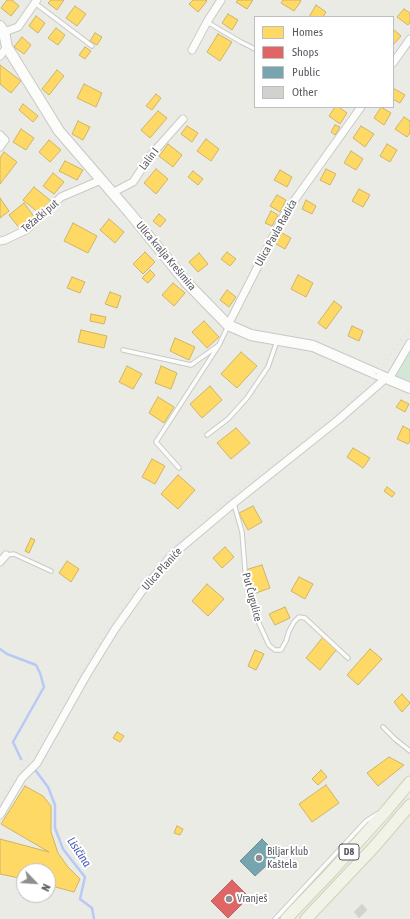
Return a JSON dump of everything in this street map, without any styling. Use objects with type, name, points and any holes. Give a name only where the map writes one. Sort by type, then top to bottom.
[{"type":"main road","name":"D8","points":[[286,919],[331,872],[410,782]]},
{"type":"main road","name":"D8","points":[[306,919],[410,805]]},
{"type":"street","points":[[192,50],[221,0]]},
{"type":"street","points":[[2,29],[18,27],[36,2]]},
{"type":"street","name":"Ulica kralja Krešimira","points":[[2,29],[7,47],[59,131],[129,212],[186,282],[228,325],[251,335],[313,346],[410,388]]},
{"type":"street","points":[[394,62],[410,38]]},
{"type":"street","points":[[0,56],[7,47]]},
{"type":"street","name":"Ulica Pavla Radića","points":[[228,325],[284,215],[360,108]]},
{"type":"street","name":"Lalin I","points":[[112,193],[133,182],[151,155],[183,120]]},
{"type":"street","points":[[0,135],[5,140],[0,147]]},
{"type":"street","name":"Težački put","points":[[0,241],[26,230],[62,197],[101,180]]},
{"type":"street","name":"Ulica Planiće","points":[[0,815],[22,778],[37,763],[86,676],[115,629],[142,591],[171,556],[234,503],[311,443],[388,379],[410,343]]},
{"type":"street","points":[[0,562],[6,555]]},
{"type":"lane","points":[[36,2],[92,46]]},
{"type":"lane","points":[[207,22],[254,48]]},
{"type":"lane","points":[[179,468],[156,442],[219,345],[228,325]]},
{"type":"lane","points":[[207,435],[228,419],[247,398],[268,368],[277,340]]},
{"type":"lane","points":[[123,350],[191,365],[219,345]]},
{"type":"lane","name":"Put Čugulice","points":[[234,503],[242,532],[246,582],[257,619],[269,645],[275,650],[281,650],[289,631],[299,617],[305,618],[348,658]]},
{"type":"lane","points":[[6,555],[14,554],[51,571]]},
{"type":"lane","points":[[383,728],[410,751]]},
{"type":"lane","points":[[275,919],[366,821],[386,811]]},
{"type":"green space","points":[[410,349],[410,382],[396,377],[395,375]]},
{"type":"building: Homes","points":[[7,0],[12,0],[19,6],[11,16],[1,8]]},
{"type":"building: Homes","points":[[51,0],[64,0],[57,10],[48,3]]},
{"type":"building: Homes","points":[[193,0],[207,1],[198,12],[189,4]]},
{"type":"building: Homes","points":[[238,0],[253,0],[247,9],[236,2]]},
{"type":"building: Homes","points":[[283,0],[301,1],[294,11],[281,3]]},
{"type":"building: Homes","points":[[316,5],[326,12],[324,16],[310,16]]},
{"type":"building: Homes","points":[[75,6],[86,14],[77,26],[66,18]]},
{"type":"building: Homes","points":[[404,9],[410,13],[410,22],[408,25],[397,17]]},
{"type":"building: Homes","points":[[228,14],[238,20],[232,30],[222,23]]},
{"type":"building: Homes","points":[[36,16],[45,23],[38,33],[29,26]]},
{"type":"building: Homes","points":[[56,28],[65,35],[58,45],[48,38]]},
{"type":"building: Homes","points":[[394,30],[401,36],[394,44]]},
{"type":"building: Homes","points":[[95,33],[102,37],[97,45],[90,41]]},
{"type":"building: Homes","points":[[218,34],[232,42],[220,61],[207,52]]},
{"type":"building: Homes","points":[[22,37],[31,45],[24,54],[14,47]]},
{"type":"building: Homes","points":[[85,47],[91,51],[85,59],[79,55]]},
{"type":"building: Homes","points":[[0,65],[21,81],[11,93],[0,84]]},
{"type":"building: Homes","points":[[57,70],[64,76],[49,95],[42,89]]},
{"type":"building: Homes","points":[[84,84],[102,93],[96,107],[77,98]]},
{"type":"building: Homes","points":[[394,89],[405,95],[400,103],[394,100]]},
{"type":"building: Homes","points":[[156,94],[161,98],[152,110],[146,106]]},
{"type":"building: Homes","points":[[23,104],[38,116],[33,122],[19,110]]},
{"type":"building: Homes","points":[[334,108],[340,108],[347,113],[340,124],[329,116]]},
{"type":"building: Homes","points":[[380,108],[391,113],[384,125],[374,118]]},
{"type":"building: Homes","points":[[158,111],[167,118],[150,138],[141,130]]},
{"type":"building: Homes","points":[[404,117],[410,121],[410,133],[407,137],[395,129]]},
{"type":"building: Homes","points":[[78,121],[90,127],[83,140],[72,134]]},
{"type":"building: Homes","points":[[335,125],[340,127],[335,135],[331,132]]},
{"type":"building: Homes","points":[[187,126],[198,133],[192,142],[181,134]]},
{"type":"building: Homes","points":[[361,126],[374,134],[365,147],[353,138]]},
{"type":"building: Homes","points":[[21,129],[34,138],[26,150],[13,142]]},
{"type":"building: Homes","points":[[206,139],[219,149],[211,161],[197,151]]},
{"type":"building: Homes","points":[[49,140],[61,150],[50,162],[39,152]]},
{"type":"building: Homes","points":[[168,144],[182,155],[173,167],[159,156]]},
{"type":"building: Homes","points":[[387,144],[397,150],[390,162],[380,156]]},
{"type":"building: Homes","points":[[351,151],[363,159],[356,170],[344,163]]},
{"type":"building: Homes","points":[[4,152],[17,162],[0,184],[0,158]]},
{"type":"building: Homes","points":[[65,161],[83,170],[77,180],[59,171]]},
{"type":"building: Homes","points":[[156,169],[168,179],[156,194],[144,183]]},
{"type":"building: Homes","points":[[326,169],[336,174],[330,185],[320,180]]},
{"type":"building: Homes","points":[[280,170],[292,177],[287,187],[274,180]]},
{"type":"building: Homes","points":[[193,171],[203,179],[198,185],[188,177]]},
{"type":"building: Homes","points":[[53,173],[64,182],[54,194],[43,186]]},
{"type":"building: Homes","points":[[34,187],[51,201],[40,214],[23,200]]},
{"type":"building: Homes","points":[[359,189],[370,195],[363,207],[352,201]]},
{"type":"building: Homes","points":[[277,195],[286,200],[280,212],[270,206]]},
{"type":"building: Homes","points":[[0,198],[9,211],[0,218]]},
{"type":"building: Homes","points":[[306,200],[316,206],[312,214],[302,209]]},
{"type":"building: Homes","points":[[24,203],[35,218],[20,229],[9,215]]},
{"type":"building: Homes","points":[[271,211],[278,215],[272,226],[265,223]]},
{"type":"building: Homes","points":[[159,214],[166,220],[160,227],[153,221]]},
{"type":"building: Homes","points":[[109,219],[124,232],[115,243],[100,230]]},
{"type":"building: Homes","points":[[73,223],[97,236],[88,253],[64,241]]},
{"type":"building: Homes","points":[[282,233],[291,238],[285,249],[276,244]]},
{"type":"building: Homes","points":[[145,252],[155,262],[143,274],[133,264]]},
{"type":"building: Homes","points":[[227,252],[236,259],[230,266],[221,259]]},
{"type":"building: Homes","points":[[199,253],[208,264],[198,272],[189,262]]},
{"type":"building: Homes","points":[[150,270],[155,275],[148,283],[142,278]]},
{"type":"building: Homes","points":[[298,275],[313,283],[306,297],[291,289]]},
{"type":"building: Homes","points":[[72,277],[85,282],[80,293],[67,288]]},
{"type":"building: Homes","points":[[173,283],[185,293],[174,306],[162,295]]},
{"type":"building: Homes","points":[[227,290],[236,297],[229,307],[220,300]]},
{"type":"building: Homes","points":[[110,292],[121,296],[117,308],[105,304]]},
{"type":"building: Homes","points":[[334,301],[342,307],[326,329],[318,323]]},
{"type":"building: Homes","points":[[91,314],[106,317],[104,324],[90,321]]},
{"type":"building: Homes","points":[[204,321],[219,337],[207,348],[192,332]]},
{"type":"building: Homes","points":[[352,326],[363,331],[359,341],[348,336]]},
{"type":"building: Homes","points":[[81,330],[107,336],[104,348],[78,342]]},
{"type":"building: Homes","points":[[175,338],[195,347],[189,360],[170,351]]},
{"type":"building: Homes","points":[[241,352],[257,366],[237,388],[221,374]]},
{"type":"building: Homes","points":[[127,366],[142,374],[133,389],[119,382]]},
{"type":"building: Homes","points":[[161,366],[177,373],[171,389],[155,383]]},
{"type":"building: Homes","points":[[210,386],[222,400],[202,418],[190,404]]},
{"type":"building: Homes","points":[[158,397],[174,407],[164,423],[149,413]]},
{"type":"building: Homes","points":[[401,400],[409,404],[405,412],[396,407]]},
{"type":"building: Homes","points":[[403,426],[410,430],[410,441],[408,444],[397,439]]},
{"type":"building: Homes","points":[[236,428],[250,443],[231,459],[217,443]]},
{"type":"building: Homes","points":[[353,448],[370,458],[363,468],[347,457]]},
{"type":"building: Homes","points":[[152,459],[165,466],[155,484],[142,477]]},
{"type":"building: Homes","points":[[178,475],[195,490],[178,509],[161,494]]},
{"type":"building: Homes","points":[[387,487],[395,493],[392,497],[384,491]]},
{"type":"building: Homes","points":[[253,506],[262,522],[248,530],[239,513]]},
{"type":"building: Homes","points":[[31,538],[35,540],[29,553],[25,551]]},
{"type":"building: Homes","points":[[225,547],[234,557],[222,568],[213,558]]},
{"type":"building: Homes","points":[[67,561],[79,569],[71,582],[59,573]]},
{"type":"building: Homes","points":[[262,565],[270,588],[253,594],[245,570]]},
{"type":"building: Homes","points":[[299,577],[313,584],[305,599],[291,591]]},
{"type":"building: Homes","points":[[207,584],[224,599],[208,616],[192,601]]},
{"type":"building: Homes","points":[[285,607],[290,618],[275,625],[269,614]]},
{"type":"building: Homes","points":[[323,637],[337,649],[320,670],[306,658]]},
{"type":"building: Homes","points":[[370,649],[382,659],[358,685],[347,675]]},
{"type":"building: Homes","points":[[255,650],[264,654],[256,670],[248,666]]},
{"type":"building: Homes","points":[[402,694],[410,703],[402,712],[394,702]]},
{"type":"building: Homes","points":[[117,732],[124,736],[120,742],[113,738]]},
{"type":"building: Homes","points":[[389,757],[404,765],[378,786],[367,773]]},
{"type":"building: Homes","points":[[321,770],[327,777],[318,785],[312,779]]},
{"type":"building: Homes","points":[[326,785],[339,803],[312,822],[299,804]]},
{"type":"building: Homes","points":[[25,786],[43,796],[51,806],[51,832],[58,853],[68,867],[80,879],[74,892],[56,887],[56,863],[16,863],[16,877],[0,874],[0,839],[49,852],[1,824]]},
{"type":"building: Homes","points":[[177,826],[183,829],[180,835],[174,833]]},
{"type":"building: Shops","points":[[232,880],[249,897],[228,918],[211,901]]},
{"type":"building: Public","name":"Biljar klub Kaštela","points":[[262,839],[278,855],[255,876],[240,861]]},
{"type":"building: Other","points":[[362,904],[367,910],[359,918],[354,912]]},
{"type":"waterway","points":[[0,649],[7,654],[36,665],[44,687],[13,742],[21,759]]},
{"type":"waterway","name":"Lisičina","points":[[36,771],[48,787],[55,805],[55,828],[63,849],[85,877],[80,899],[92,908],[94,919]]},
{"type":"railway","points":[[0,802],[103,637],[139,585],[157,563],[192,528],[318,429],[357,395],[382,367],[410,327]]},
{"type":"place","name":"Biljar klub Kaštela","points":[[259,858]]},
{"type":"place","name":"Vranješ","points":[[229,899]]}]
